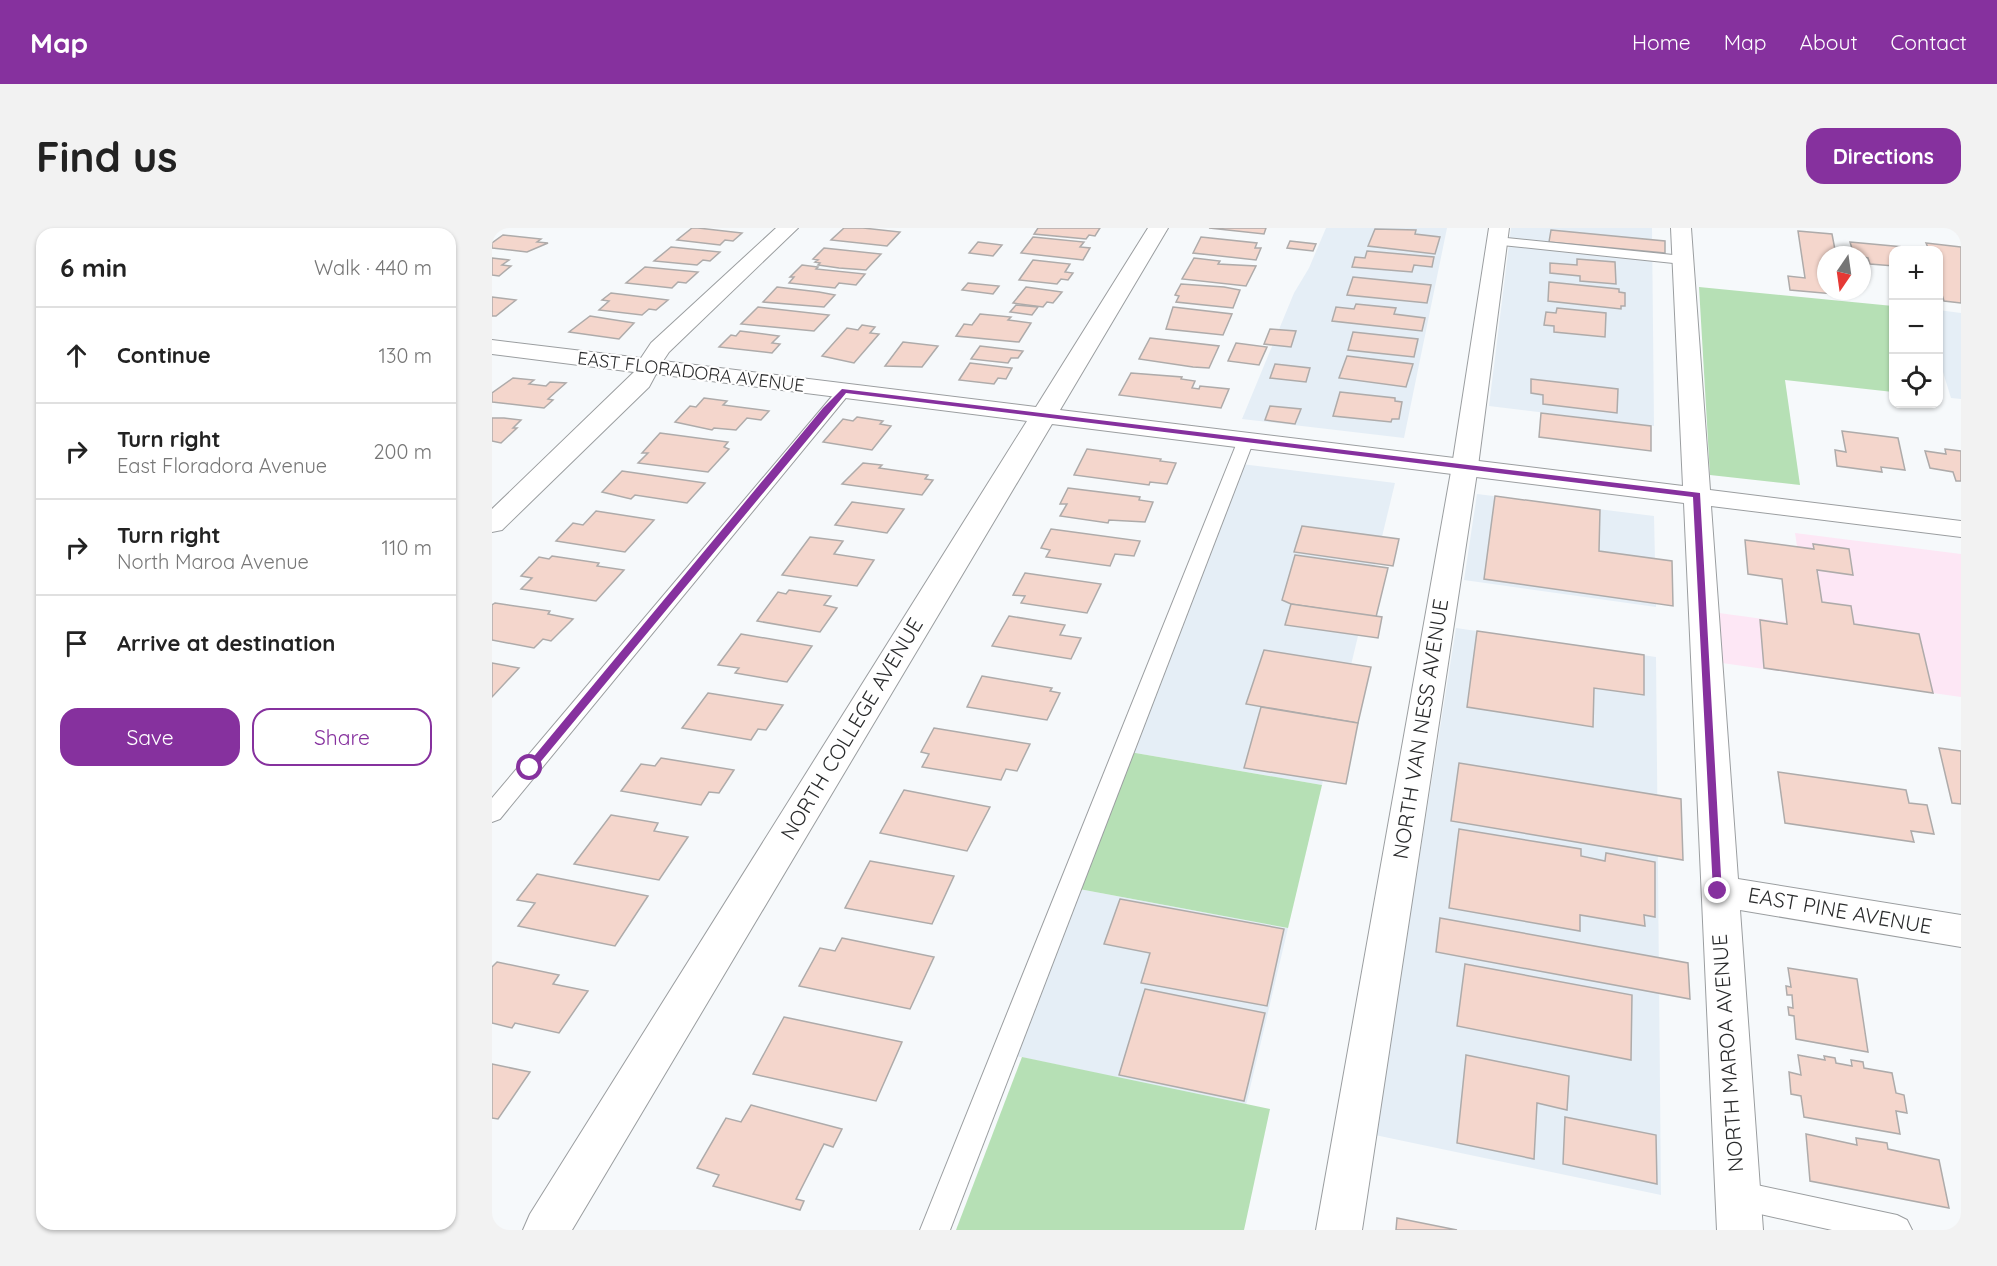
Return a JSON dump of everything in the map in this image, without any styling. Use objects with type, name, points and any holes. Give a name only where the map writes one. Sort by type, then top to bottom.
[{"type":"street","points":[[492,524],[640,382],[659,348],[788,228]]},
{"type":"street","name":"NORTH COLLEGE AVENUE","points":[[546,1230],[1158,228]]},
{"type":"street","name":"NORTH MAROA AVENUE","points":[[1681,228],[1718,891],[1740,1230]]},
{"type":"street","name":"NORTH VAN NESS AVENUE","points":[[1339,1230],[1465,466],[1498,235]]},
{"type":"street","name":"EAST FLORADORA AVENUE","points":[[492,347],[1465,466],[1961,530]]},
{"type":"street","name":"EAST PINE AVENUE","points":[[1718,891],[1961,931]]},
{"type":"lane","points":[[1498,235],[1683,260]]},
{"type":"lane","points":[[492,813],[826,409],[844,391]]},
{"type":"lane","points":[[935,1230],[1246,440]]},
{"type":"lane","points":[[1738,1195],[1897,1230]]},
{"type":"shaded area","points":[[1326,228],[1447,228],[1404,438],[1242,419],[1294,293],[1309,268]]},
{"type":"shaded area","points":[[1511,228],[1652,228],[1654,426],[1489,406]]},
{"type":"shaded area","points":[[1943,311],[1961,313],[1961,399],[1951,398],[1943,372]]},
{"type":"shaded area","points":[[1233,463],[1395,483],[1322,785],[1118,750]]},
{"type":"shaded area","points":[[1477,494],[1654,516],[1656,607],[1464,580]]},
{"type":"shaded area","points":[[1795,533],[1961,554],[1961,697],[1722,663],[1719,613],[1809,625]]},
{"type":"shaded area","points":[[1456,628],[1656,657],[1661,1195],[1375,1135]]},
{"type":"shaded area","points":[[1063,886],[1288,928],[1246,1105],[997,1052]]},
{"type":"green space","points":[[1699,287],[1889,306],[1889,392],[1785,380],[1800,485],[1710,475]]},
{"type":"green space","points":[[1118,750],[1322,785],[1288,928],[1063,886]]},
{"type":"green space","points":[[1022,1057],[1270,1109],[1244,1230],[956,1230]]},
{"type":"building","points":[[692,228],[742,233],[733,241],[725,240],[720,245],[677,240]]},
{"type":"building","points":[[844,228],[900,232],[887,246],[831,240]]},
{"type":"building","points":[[1038,228],[1100,228],[1095,236],[1089,235],[1086,239],[1034,234]]},
{"type":"building","points":[[1209,228],[1266,228],[1264,234]]},
{"type":"building","points":[[1375,229],[1416,230],[1415,234],[1440,237],[1435,254],[1368,246]]},
{"type":"building","points":[[1551,230],[1665,241],[1665,253],[1549,242]]},
{"type":"building","points":[[1798,231],[1832,234],[1834,246],[1817,246],[1817,292],[1790,290],[1788,276],[1805,278]]},
{"type":"building","points":[[503,235],[541,239],[537,242],[548,243],[527,252],[492,248],[492,243]]},
{"type":"building","points":[[1033,237],[1084,242],[1080,247],[1090,248],[1083,260],[1021,253]]},
{"type":"building","points":[[1201,237],[1257,243],[1255,248],[1261,248],[1256,260],[1193,253]]},
{"type":"building","points":[[1290,241],[1316,244],[1313,251],[1287,248]]},
{"type":"building","points":[[978,242],[1002,245],[993,256],[969,253]]},
{"type":"building","points":[[1850,242],[1893,246],[1889,246],[1889,266],[1871,264],[1871,246],[1851,246]]},
{"type":"building","points":[[1926,243],[1961,247],[1961,303],[1944,301],[1943,246],[1927,246]]},
{"type":"building","points":[[671,247],[720,252],[710,261],[703,260],[697,265],[654,261]]},
{"type":"building","points":[[824,248],[881,254],[866,270],[839,268],[818,265],[820,263],[815,262],[818,260],[813,259]]},
{"type":"building","points":[[1367,251],[1434,257],[1432,267],[1414,265],[1412,272],[1352,267],[1355,257],[1365,258]]},
{"type":"building","points":[[492,258],[509,260],[502,265],[511,266],[499,276],[492,275]]},
{"type":"building","points":[[1194,258],[1220,261],[1218,264],[1256,266],[1246,286],[1182,279]]},
{"type":"building","points":[[1577,259],[1615,262],[1616,284],[1580,281],[1580,276],[1550,273],[1550,263],[1577,265]]},
{"type":"building","points":[[1033,260],[1070,264],[1065,272],[1073,273],[1068,280],[1061,279],[1057,284],[1019,280]]},
{"type":"building","points":[[802,265],[818,267],[816,269],[865,274],[856,285],[839,283],[835,288],[789,283],[794,277],[790,277]]},
{"type":"building","points":[[645,267],[698,272],[686,283],[678,282],[672,288],[626,283]]},
{"type":"building","points":[[1353,277],[1431,285],[1427,303],[1347,295]]},
{"type":"building","points":[[1549,282],[1619,289],[1619,292],[1625,293],[1625,306],[1621,306],[1621,309],[1548,301]]},
{"type":"building","points":[[968,283],[999,286],[993,294],[962,290]]},
{"type":"building","points":[[1181,284],[1240,290],[1233,308],[1176,302],[1179,296],[1175,295]]},
{"type":"building","points":[[777,287],[835,295],[824,307],[763,302]]},
{"type":"building","points":[[1026,287],[1062,292],[1053,303],[1047,302],[1043,307],[1013,303]]},
{"type":"building","points":[[611,293],[668,300],[656,310],[649,309],[642,315],[599,310],[609,301],[602,300]]},
{"type":"building","points":[[492,297],[516,300],[496,316],[492,316]]},
{"type":"building","points":[[1356,304],[1396,308],[1394,314],[1425,318],[1422,331],[1332,321],[1336,307],[1354,309]]},
{"type":"building","points":[[1016,305],[1038,307],[1032,315],[1010,312]]},
{"type":"building","points":[[758,307],[829,315],[814,331],[741,324]]},
{"type":"building","points":[[1173,307],[1232,314],[1223,335],[1166,329]]},
{"type":"building","points":[[1557,308],[1606,313],[1605,337],[1554,332],[1554,326],[1544,325],[1546,312],[1556,313]]},
{"type":"building","points":[[980,314],[1011,317],[1008,320],[1031,323],[1019,342],[956,336],[964,324],[972,325]]},
{"type":"building","points":[[590,316],[634,323],[619,339],[569,332]]},
{"type":"building","points":[[862,325],[875,327],[870,333],[879,334],[854,363],[822,356],[847,328],[858,330]]},
{"type":"building","points":[[1270,329],[1296,331],[1291,347],[1264,344]]},
{"type":"building","points":[[740,331],[779,336],[772,343],[780,344],[772,353],[719,347],[731,335],[736,336]]},
{"type":"building","points":[[1353,332],[1418,339],[1414,357],[1348,350]]},
{"type":"building","points":[[1150,338],[1219,346],[1209,368],[1193,367],[1139,359]]},
{"type":"building","points":[[903,342],[938,346],[922,367],[885,366]]},
{"type":"building","points":[[1236,343],[1267,347],[1259,365],[1228,361]]},
{"type":"building","points":[[980,346],[1023,351],[1018,358],[1011,358],[1008,363],[971,359]]},
{"type":"building","points":[[1347,356],[1413,364],[1406,387],[1339,378]]},
{"type":"building","points":[[970,363],[1012,368],[1006,379],[998,378],[994,384],[959,380]]},
{"type":"building","points":[[1275,364],[1310,368],[1306,382],[1270,378]]},
{"type":"building","points":[[1131,373],[1182,377],[1181,379],[1195,381],[1192,388],[1199,389],[1200,386],[1229,389],[1221,408],[1119,395]]},
{"type":"building","points":[[513,378],[534,380],[529,384],[546,386],[550,382],[566,383],[548,399],[553,400],[544,408],[492,402],[492,393]]},
{"type":"building","points":[[1531,379],[1618,389],[1617,413],[1543,404],[1543,395],[1531,393]]},
{"type":"building","points":[[1340,392],[1395,398],[1395,401],[1402,402],[1399,419],[1392,419],[1391,422],[1333,416]]},
{"type":"building","points":[[704,398],[727,401],[723,405],[769,411],[761,420],[747,418],[736,430],[714,428],[712,430],[675,422],[690,406],[696,407]]},
{"type":"building","points":[[1270,406],[1301,409],[1295,424],[1265,420]]},
{"type":"building","points":[[1541,413],[1651,426],[1651,451],[1539,437]]},
{"type":"building","points":[[857,417],[883,421],[880,424],[891,426],[872,450],[823,442],[843,419],[853,421]]},
{"type":"building","points":[[492,418],[521,420],[513,428],[517,428],[501,443],[492,441]]},
{"type":"building","points":[[1842,431],[1898,438],[1905,470],[1881,467],[1882,472],[1837,466],[1835,450],[1846,452]]},
{"type":"building","points":[[660,433],[728,442],[724,447],[729,449],[708,472],[638,463],[648,453],[642,453]]},
{"type":"building","points":[[1087,449],[1176,463],[1167,484],[1150,482],[1149,485],[1074,475]]},
{"type":"building","points":[[1945,449],[1961,451],[1961,481],[1956,481],[1953,472],[1930,468],[1925,451],[1946,454]]},
{"type":"building","points":[[863,463],[882,465],[879,468],[928,475],[925,479],[933,480],[922,495],[842,484]]},
{"type":"building","points":[[622,471],[705,483],[687,503],[635,495],[631,499],[602,492]]},
{"type":"building","points":[[1068,488],[1140,497],[1139,500],[1153,502],[1145,522],[1109,520],[1108,523],[1060,516],[1067,504],[1060,504]]},
{"type":"building","points":[[1495,496],[1600,510],[1599,551],[1672,561],[1673,606],[1484,579]]},
{"type":"building","points":[[852,502],[904,509],[887,533],[835,525]]},
{"type":"building","points":[[596,511],[654,520],[625,552],[556,541],[573,523],[583,525]]},
{"type":"building","points":[[1302,526],[1399,539],[1393,566],[1294,552]]},
{"type":"building","points":[[1051,529],[1140,541],[1134,556],[1115,554],[1110,566],[1046,557],[1050,550],[1041,548]]},
{"type":"building","points":[[810,537],[843,541],[834,554],[874,560],[857,586],[782,575]]},
{"type":"building","points":[[1745,540],[1814,549],[1813,544],[1849,549],[1853,575],[1817,570],[1822,602],[1851,606],[1854,624],[1919,634],[1933,693],[1764,668],[1760,620],[1787,624],[1782,579],[1748,574]]},
{"type":"building","points":[[1295,555],[1388,568],[1376,617],[1291,604],[1282,600]]},
{"type":"building","points":[[552,556],[599,563],[597,566],[624,570],[596,601],[521,589],[532,578],[521,576],[539,557],[549,559]]},
{"type":"building","points":[[1025,573],[1101,584],[1087,613],[1021,603],[1025,596],[1013,595]]},
{"type":"building","points":[[789,590],[831,596],[824,605],[837,608],[820,632],[757,621],[778,592],[786,594]]},
{"type":"building","points":[[495,603],[550,611],[548,614],[573,619],[551,641],[543,639],[534,648],[492,640],[492,605]]},
{"type":"building","points":[[1291,604],[1382,617],[1378,638],[1285,625]]},
{"type":"building","points":[[1009,616],[1065,625],[1060,635],[1081,638],[1071,659],[992,646]]},
{"type":"building","points":[[1477,631],[1644,655],[1644,695],[1594,688],[1593,727],[1467,707]]},
{"type":"building","points":[[741,634],[812,646],[787,682],[735,673],[739,668],[718,665]]},
{"type":"building","points":[[1264,650],[1371,667],[1358,723],[1246,704]]},
{"type":"building","points":[[492,663],[519,668],[492,697]]},
{"type":"building","points":[[982,676],[1052,688],[1050,691],[1060,693],[1047,720],[967,707]]},
{"type":"building","points":[[708,693],[783,705],[766,730],[758,729],[751,740],[682,728]]},
{"type":"building","points":[[1261,707],[1358,723],[1346,784],[1244,768]]},
{"type":"building","points":[[934,728],[1030,744],[1017,771],[1006,769],[1001,780],[922,767],[929,754],[921,752]]},
{"type":"building","points":[[1939,748],[1961,751],[1961,804],[1952,803]]},
{"type":"building","points":[[661,758],[734,770],[719,793],[709,792],[701,805],[621,791],[641,764],[655,766]]},
{"type":"building","points":[[1459,763],[1681,799],[1683,860],[1451,821]]},
{"type":"building","points":[[1778,772],[1906,790],[1909,803],[1927,805],[1934,834],[1911,831],[1914,842],[1785,823]]},
{"type":"building","points":[[904,790],[990,807],[967,851],[880,833]]},
{"type":"building","points":[[611,815],[658,823],[654,831],[688,837],[659,880],[574,864]]},
{"type":"building","points":[[1459,829],[1581,849],[1581,856],[1605,861],[1606,853],[1655,862],[1655,917],[1644,915],[1645,926],[1580,915],[1580,931],[1449,908]]},
{"type":"building","points":[[870,861],[954,876],[932,924],[845,908]]},
{"type":"building","points":[[537,874],[648,896],[615,946],[518,926],[535,903],[517,900]]},
{"type":"building","points":[[1120,899],[1284,929],[1267,1006],[1141,983],[1150,953],[1104,944]]},
{"type":"building","points":[[1440,918],[1688,963],[1690,999],[1436,952]]},
{"type":"building","points":[[842,938],[934,957],[910,1009],[799,986],[820,948],[835,951]]},
{"type":"building","points":[[497,962],[559,975],[553,984],[588,991],[559,1033],[515,1023],[512,1028],[492,1023],[492,967]]},
{"type":"building","points":[[1465,964],[1632,995],[1631,1060],[1457,1026]]},
{"type":"building","points":[[1788,968],[1857,979],[1868,1052],[1796,1039],[1794,1016],[1789,1015],[1788,1007],[1793,1008],[1792,995],[1787,995],[1786,986],[1791,987]]},
{"type":"building","points":[[1145,989],[1265,1013],[1244,1101],[1119,1075]]},
{"type":"building","points":[[784,1017],[902,1042],[876,1101],[753,1074]]},
{"type":"building","points":[[1466,1055],[1569,1076],[1567,1110],[1537,1103],[1534,1159],[1457,1143]]},
{"type":"building","points":[[1798,1055],[1825,1060],[1824,1056],[1835,1058],[1836,1063],[1852,1066],[1851,1060],[1863,1062],[1864,1068],[1892,1073],[1896,1093],[1904,1095],[1907,1113],[1896,1111],[1900,1134],[1804,1117],[1801,1096],[1791,1094],[1789,1072],[1801,1075]]},
{"type":"building","points":[[492,1064],[530,1072],[498,1119],[492,1118]]},
{"type":"building","points":[[751,1105],[842,1129],[833,1147],[824,1144],[796,1199],[804,1201],[800,1210],[713,1186],[719,1175],[697,1168],[726,1118],[741,1122]]},
{"type":"building","points":[[1565,1117],[1656,1135],[1657,1184],[1563,1164]]},
{"type":"building","points":[[1806,1134],[1857,1145],[1856,1138],[1887,1143],[1888,1149],[1939,1160],[1949,1208],[1810,1181]]},
{"type":"building","points":[[1397,1218],[1457,1230],[1396,1230]]},
{"type":"route","points":[[530,768],[826,409],[844,391],[1697,495],[1718,891]]}]
